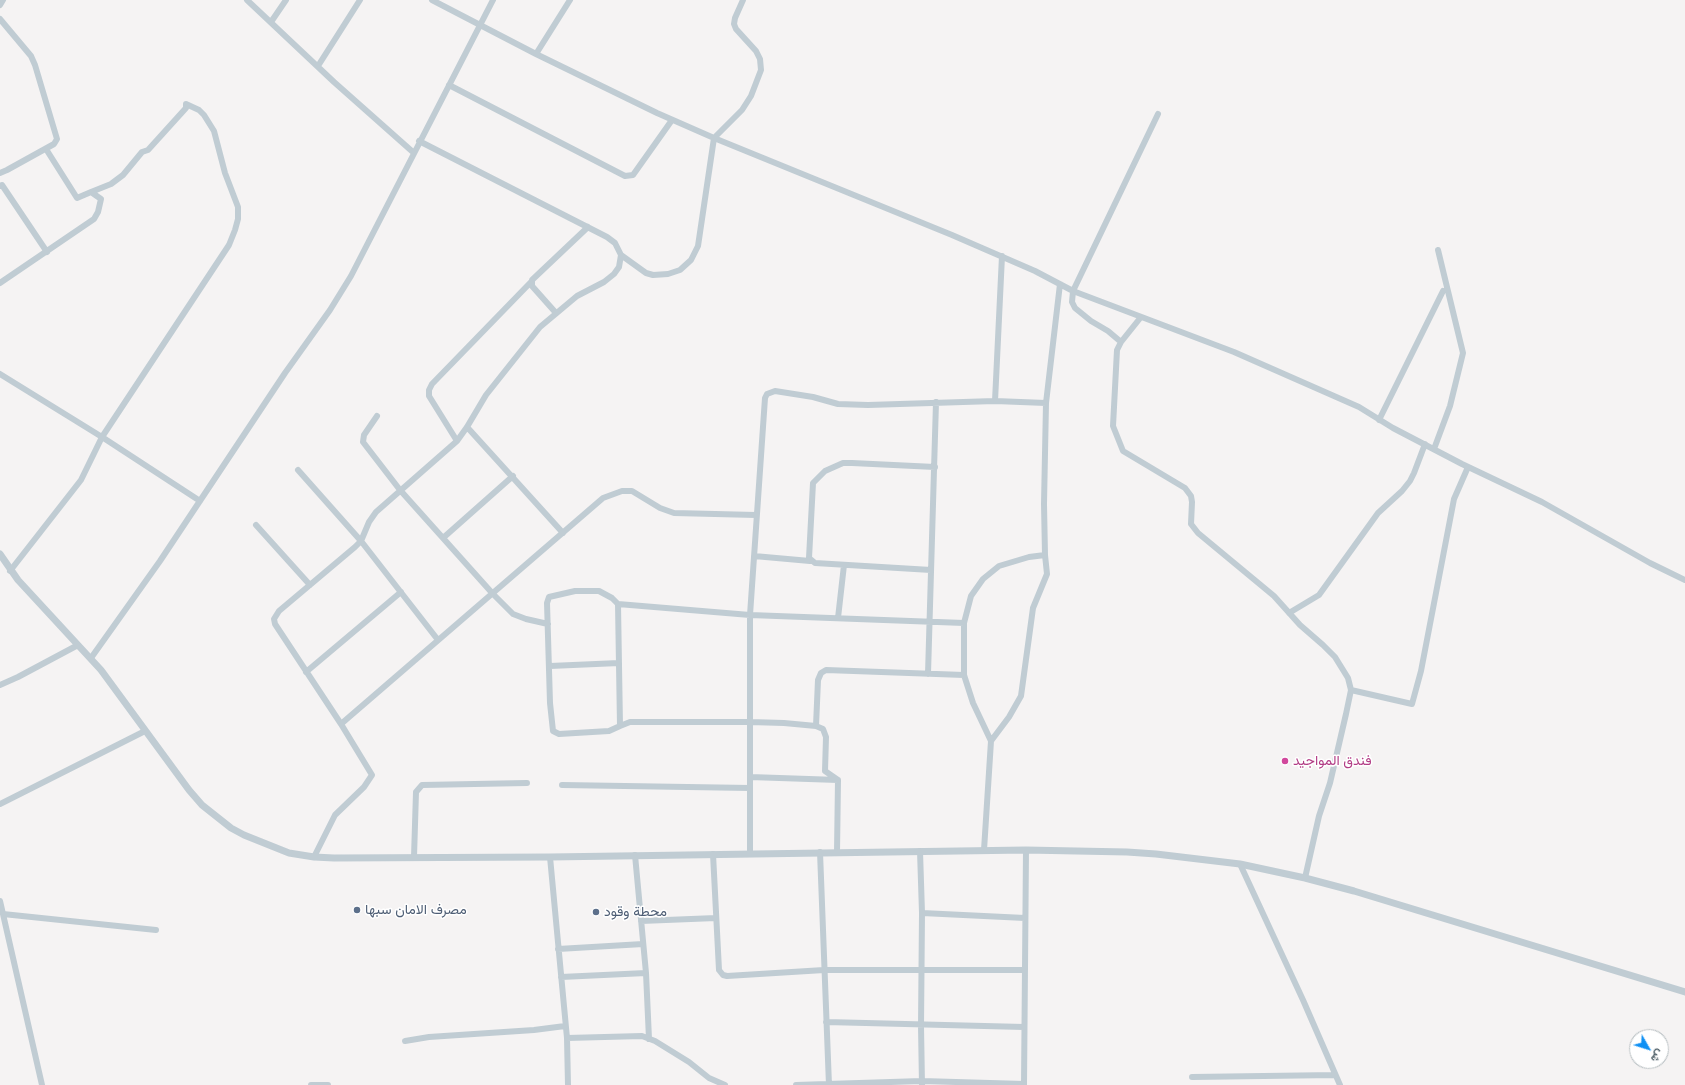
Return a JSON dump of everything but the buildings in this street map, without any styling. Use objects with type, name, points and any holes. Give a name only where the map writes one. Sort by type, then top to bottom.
[{"type":"street","points":[[0,5],[3,0]]},
{"type":"street","points":[[247,0],[414,153]]},
{"type":"street","points":[[271,22],[286,0]]},
{"type":"street","points":[[318,66],[360,0]]},
{"type":"street","points":[[432,0],[536,54],[672,120],[1002,256],[1073,291],[1234,352],[1358,407],[1379,420],[1468,467],[1542,502],[1650,563],[1685,580]]},
{"type":"street","points":[[91,658],[143,585],[285,373],[330,310],[351,276],[493,0]]},
{"type":"street","points":[[536,54],[570,0]]},
{"type":"street","points":[[420,141],[588,227],[612,241],[621,255],[646,273],[653,275],[668,274],[680,270],[691,260],[698,246],[714,138],[742,110],[751,96],[761,70],[760,59],[756,51],[736,29],[734,24],[743,0]]},
{"type":"street","points":[[0,19],[31,56],[36,65],[57,139],[54,144],[46,149],[0,173]]},
{"type":"street","points":[[449,85],[625,176],[633,175],[672,120]]},
{"type":"street","points":[[10,570],[81,480],[102,437],[229,245],[238,219],[238,207],[225,173],[214,131],[204,115],[186,104],[186,108],[148,150],[142,152],[123,175],[112,184],[77,198],[46,149]]},
{"type":"street","points":[[1121,342],[1075,308],[1072,302],[1073,291],[1158,114]]},
{"type":"street","points":[[1,184],[47,252]]},
{"type":"street","points":[[0,284],[95,217],[101,199],[91,192]]},
{"type":"street","points":[[457,441],[429,396],[429,390],[432,384],[532,280],[588,227]]},
{"type":"street","points":[[1434,449],[1450,406],[1463,353],[1438,250]]},
{"type":"street","points":[[314,857],[335,815],[364,787],[372,775],[341,724],[275,624],[274,619],[280,611],[361,541],[369,522],[376,512],[457,441],[490,389],[540,326],[577,296],[604,282],[614,274],[619,267],[621,255]]},
{"type":"street","points":[[995,401],[1002,256]]},
{"type":"street","points":[[531,282],[556,313]]},
{"type":"street","points":[[991,741],[1009,717],[1021,696],[1033,608],[1047,574],[1044,504],[1046,403],[1060,284]]},
{"type":"street","points":[[1379,420],[1443,291]]},
{"type":"street","points":[[1141,317],[1121,342],[1118,350],[1113,426],[1121,447],[1135,459],[1185,488],[1191,496],[1191,524],[1198,533],[1274,596],[1300,625],[1324,645],[1335,657],[1348,678],[1351,690],[1330,783],[1319,816],[1305,878]]},
{"type":"street","points":[[0,374],[102,437],[200,501]]},
{"type":"street","points":[[750,853],[750,615],[765,398],[770,391],[813,397],[838,404],[868,405],[995,401],[1046,403]]},
{"type":"street","points":[[928,674],[936,402]]},
{"type":"street","points":[[377,416],[364,435],[363,442],[400,490],[493,594],[513,614],[526,620],[548,624]]},
{"type":"street","points":[[467,427],[513,476],[563,533]]},
{"type":"street","points":[[1289,613],[1319,595],[1378,513],[1402,492],[1414,473],[1425,444]]},
{"type":"street","points":[[810,561],[813,483],[825,471],[848,463],[934,467]]},
{"type":"street","points":[[1351,690],[1412,704],[1421,671],[1454,499],[1468,467]]},
{"type":"street","points":[[298,470],[361,541],[438,640]]},
{"type":"street","points":[[443,538],[513,476]]},
{"type":"street","points":[[341,724],[603,498],[622,491],[632,491],[660,508],[674,513],[756,515]]},
{"type":"street","points":[[256,525],[310,585]]},
{"type":"street","points":[[0,554],[10,570],[54,620],[91,658],[189,790],[202,805],[231,828],[274,848],[289,853],[314,857],[550,857],[984,850],[1128,852],[1240,864],[1305,878],[1354,891],[1685,992]]},
{"type":"street","points":[[984,850],[991,741],[973,703],[964,675],[964,623],[970,596],[983,579],[999,566],[1029,556],[1045,555]]},
{"type":"street","points":[[754,556],[810,561],[814,563],[931,570]]},
{"type":"street","points":[[838,618],[844,565]]},
{"type":"street","points":[[838,780],[825,771],[826,737],[823,730],[816,726],[750,722],[630,722],[609,731],[554,733],[550,703],[547,603],[549,597],[556,594],[574,591],[600,591],[612,598],[618,604],[750,615],[964,623]]},
{"type":"street","points":[[306,672],[401,592]]},
{"type":"street","points":[[618,604],[620,726]]},
{"type":"street","points":[[0,685],[78,645]]},
{"type":"street","points":[[550,666],[619,663]]},
{"type":"street","points":[[816,726],[818,680],[821,673],[826,670],[964,675]]},
{"type":"street","points":[[0,804],[145,730]]},
{"type":"street","points":[[750,777],[838,780]]},
{"type":"street","points":[[837,852],[838,780]]},
{"type":"street","points":[[414,857],[416,792],[422,785],[527,783]]},
{"type":"street","points":[[562,785],[750,788]]},
{"type":"street","points":[[796,1085],[922,1083],[1024,1084],[1026,850]]},
{"type":"street","points":[[920,851],[922,913],[922,1083]]},
{"type":"street","points":[[820,852],[829,1084]]},
{"type":"street","points":[[713,854],[719,970],[723,975],[824,970],[1025,970]]},
{"type":"street","points":[[635,855],[646,973],[649,1039]]},
{"type":"street","points":[[550,857],[567,1038],[568,1085]]},
{"type":"street","points":[[1240,864],[1303,1000],[1340,1085]]},
{"type":"street","points":[[0,901],[42,1085]]},
{"type":"street","points":[[922,913],[1025,918]]},
{"type":"street","points":[[3,914],[156,930]]},
{"type":"street","points":[[641,921],[716,918]]},
{"type":"street","points":[[558,949],[643,944]]},
{"type":"street","points":[[561,977],[646,973]]},
{"type":"street","points":[[826,1022],[921,1026],[1024,1027]]},
{"type":"street","points":[[405,1041],[429,1037],[534,1030],[565,1026]]},
{"type":"street","points":[[567,1038],[642,1036],[689,1062],[709,1078],[725,1085]]},
{"type":"street","points":[[1192,1077],[1335,1075]]},
{"type":"street","points":[[312,1085],[328,1085]]},
{"type":"place","name":"فندق المواجيد","points":[[1285,761]]},
{"type":"place","name":"مصرف الامان سبها","points":[[357,910]]},
{"type":"place","name":"محطة وقود","points":[[596,912]]}]
